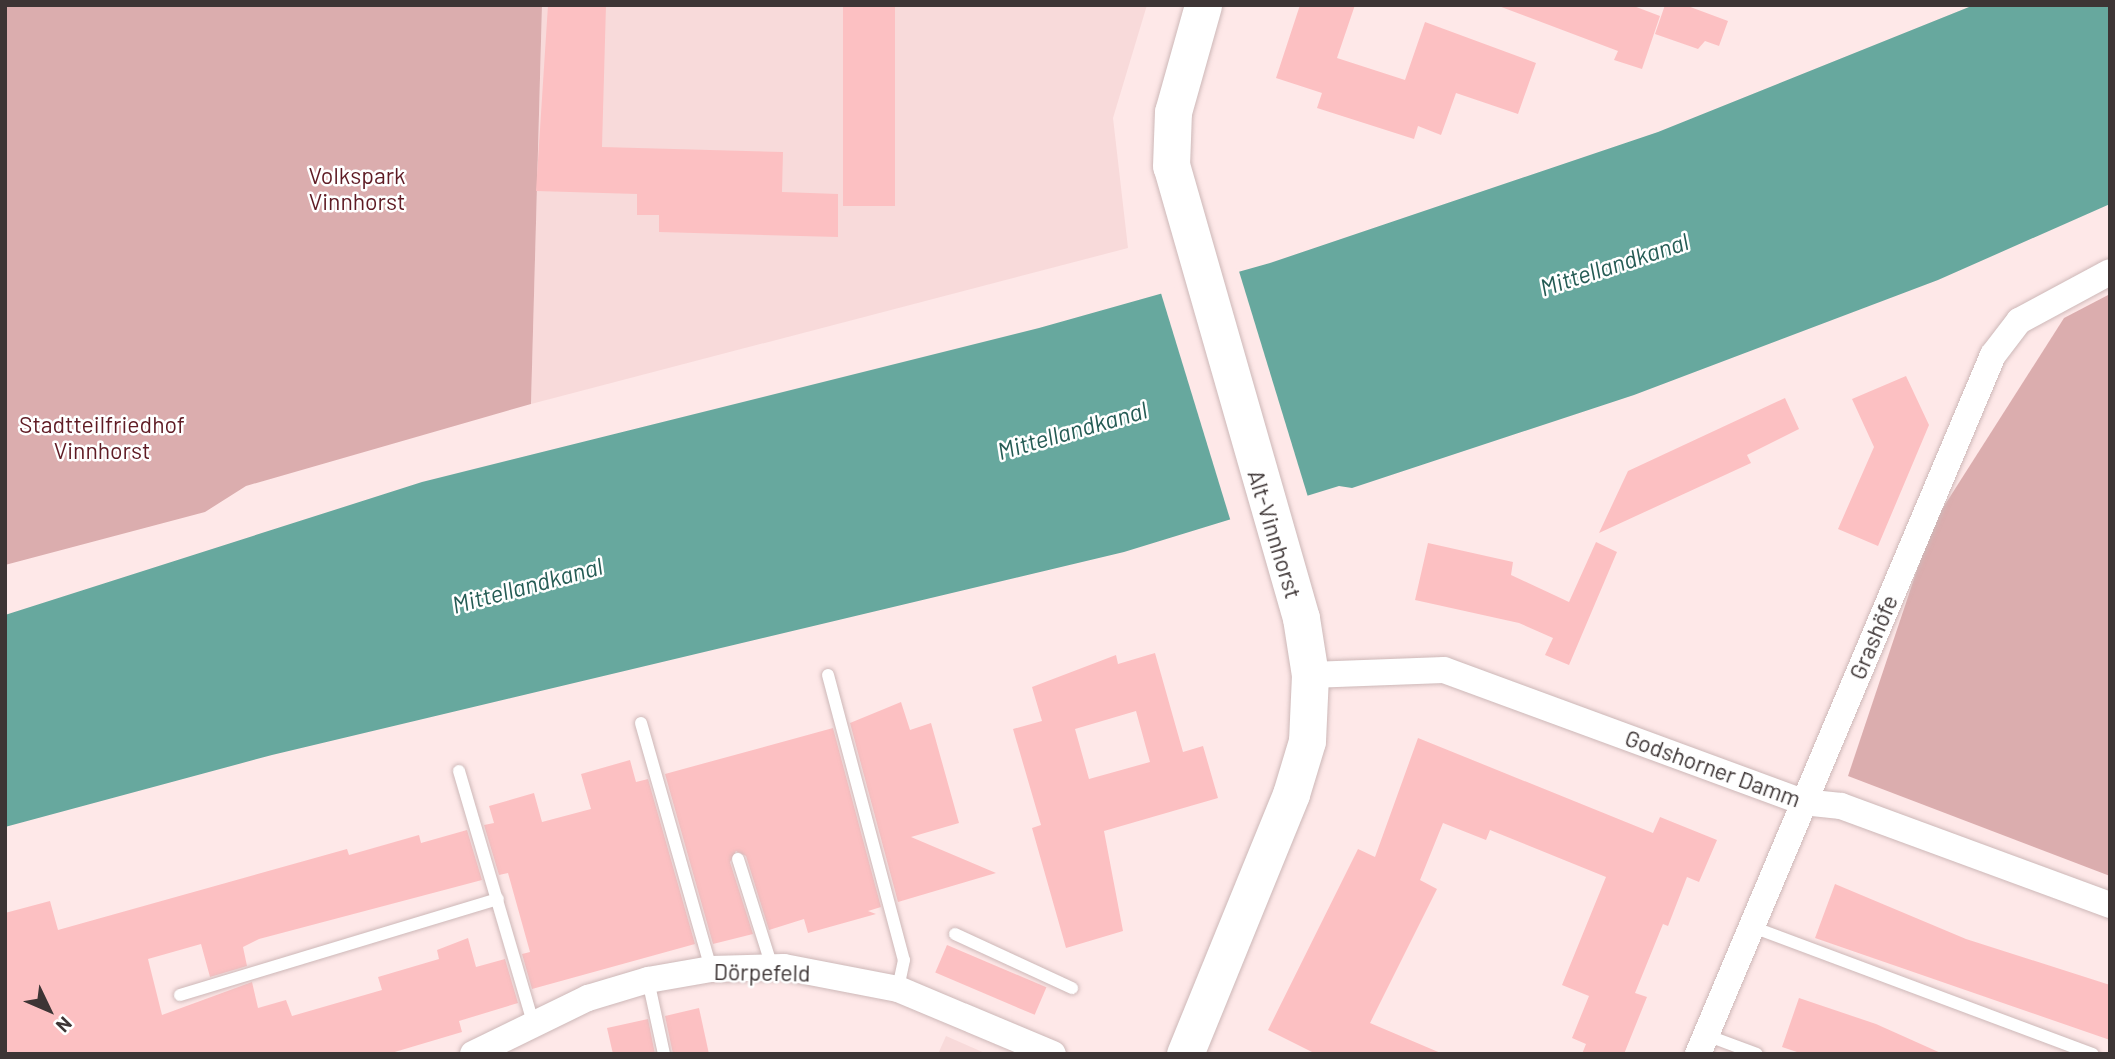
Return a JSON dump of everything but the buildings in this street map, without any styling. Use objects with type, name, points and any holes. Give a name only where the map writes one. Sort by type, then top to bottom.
[{"type":"street","name":"Alt-Vinnhorst","points":[[1185,1054],[1291,794],[1307,741],[1310,675],[1282,557],[1191,250],[1171,166],[1173,112],[1203,5]]},
{"type":"street","name":"Grashöfe","points":[[1702,1044],[1993,355],[2019,321],[2110,272]]},
{"type":"street","name":"Godshorner Damm","points":[[1310,675],[1444,670],[1803,802],[1841,806],[2110,905]]},
{"type":"street","name":"Dörpefeld","points":[[473,1054],[533,1023],[648,980],[711,969],[772,968],[898,989],[1053,1054]]},
{"type":"lane","points":[[828,675],[904,960],[898,989]]},
{"type":"lane","points":[[641,723],[711,969]]},
{"type":"lane","points":[[459,771],[533,1023]]},
{"type":"lane","points":[[738,859],[772,968]]},
{"type":"lane","points":[[180,995],[498,900]]},
{"type":"lane","points":[[1750,926],[2093,1054]]},
{"type":"lane","points":[[955,934],[1072,988]]},
{"type":"lane","points":[[648,980],[664,1054]]},
{"type":"lane","points":[[1702,1044],[1756,1054]]},
{"type":"shaded area","points":[[542,5],[1147,5],[1113,118],[1128,248],[531,404]]},
{"type":"shaded area","points":[[946,1036],[987,1054],[938,1054]]},
{"type":"green space","name":"Volkspark Vinnhorst","points":[[5,5],[542,5],[531,404],[246,486],[205,512],[5,565]]},
{"type":"green space","points":[[2110,294],[2110,876],[1848,776],[1932,525],[2064,318]]},
{"type":"water","name":"Mittellandkanal","points":[[1974,5],[2110,5],[2110,204],[1938,280],[1634,395],[1352,488],[1339,486],[1124,552],[272,755],[5,827],[5,615],[422,482],[1039,328],[1270,263],[1658,132]]},
{"type":"pier","points":[[1238,268],[1309,499],[1231,523],[1161,292]]},
{"type":"park label","name":"Stadtteilfriedhof Vinnhorst","points":[[102,437]]}]
